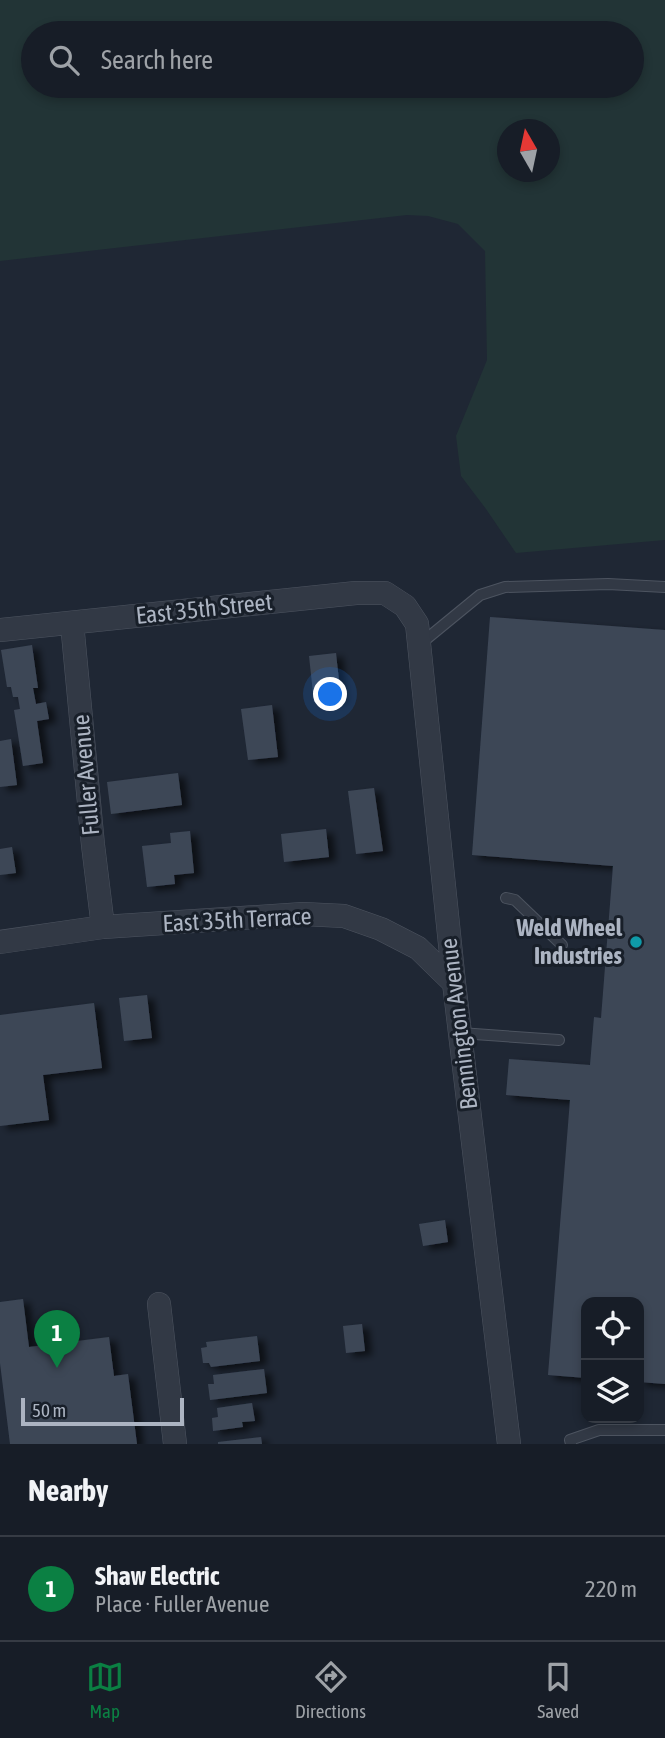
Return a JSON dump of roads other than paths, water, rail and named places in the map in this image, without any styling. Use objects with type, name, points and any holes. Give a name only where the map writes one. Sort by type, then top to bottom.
[{"type":"street","name":"East 35th Street","points":[[0,630],[356,593],[385,593],[405,606]]},
{"type":"street","name":"Bennington Avenue","points":[[405,606],[417,624],[454,984],[509,1444]]},
{"type":"street","name":"Fuller Avenue","points":[[72,623],[103,928]]},
{"type":"street","name":"East 35th Terrace","points":[[0,942],[103,928],[303,914],[344,916],[381,929],[418,948],[454,984]]},
{"type":"street","points":[[159,1304],[175,1444]]},
{"type":"lane","points":[[419,645],[480,595],[505,587],[608,584],[665,587]]},
{"type":"lane","points":[[506,898],[516,900],[562,946]]},
{"type":"lane","points":[[460,1033],[559,1040]]},
{"type":"lane","points":[[571,1444],[570,1440],[599,1430],[665,1430]]},
{"type":"place","name":"Weld Wheel Industries","points":[[636,942]]},
{"type":"place","name":"Shaw Electric","points":[[57,1368]]}]
